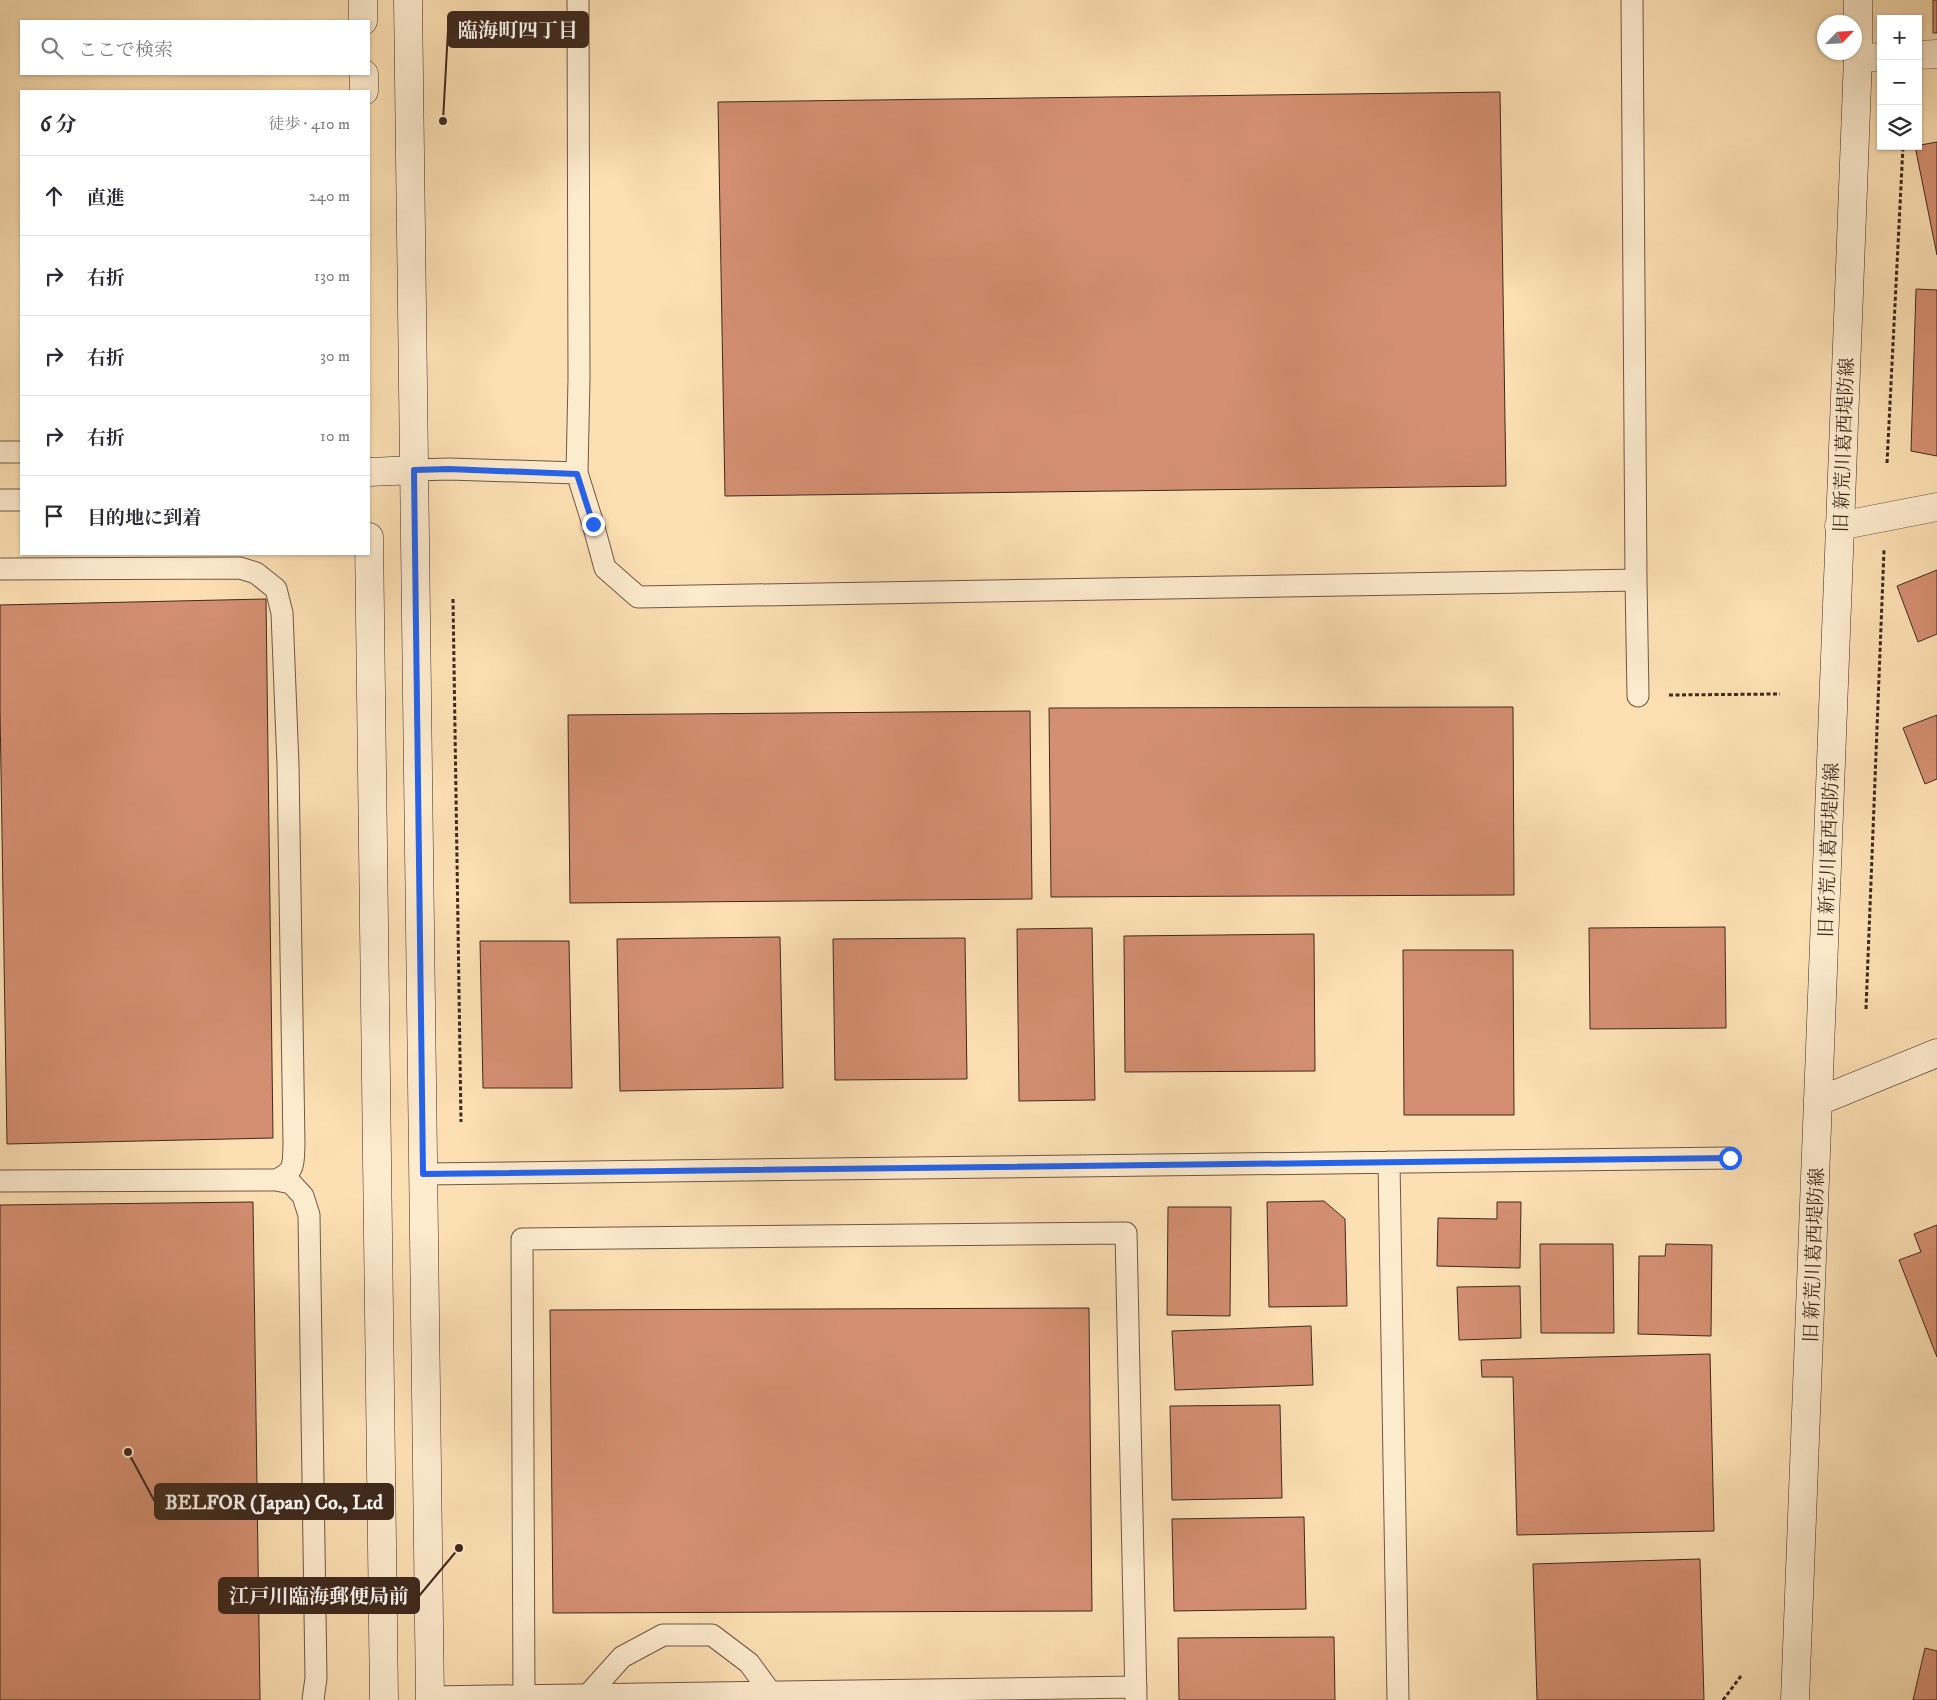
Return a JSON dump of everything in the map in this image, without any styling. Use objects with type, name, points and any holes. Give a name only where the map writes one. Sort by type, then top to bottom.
[{"type":"street","points":[[363,0],[363,20]]},
{"type":"street","points":[[408,0],[430,1699]]},
{"type":"street","name":"旧 新荒川葛西堤防線","points":[[1795,1700],[1819,1101],[1839,526],[1869,58],[1858,0]]},
{"type":"street","points":[[1922,55],[1937,54]]},
{"type":"street","points":[[364,75],[364,90]]},
{"type":"street","points":[[370,472],[414,470]]},
{"type":"street","points":[[1839,526],[1937,507]]},
{"type":"street","points":[[369,555],[384,1700]]},
{"type":"street","points":[[1819,1101],[1937,1053]]},
{"type":"lane","points":[[578,0],[579,379],[577,474],[593,524],[604,568],[638,597],[1636,580]]},
{"type":"lane","points":[[1632,0],[1638,696]]},
{"type":"lane","points":[[0,452],[20,452]]},
{"type":"lane","points":[[414,470],[449,469],[577,474]]},
{"type":"lane","points":[[0,500],[20,500]]},
{"type":"lane","points":[[0,569],[240,568],[256,573],[276,589],[282,613],[288,764],[294,1144],[292,1168],[288,1175],[276,1180]]},
{"type":"lane","points":[[423,1174],[1730,1158]]},
{"type":"lane","points":[[1390,1162],[1398,1700]]},
{"type":"lane","points":[[0,1181],[276,1180],[291,1183],[303,1196],[309,1215],[316,1678],[313,1700]]},
{"type":"lane","points":[[430,1699],[771,1693],[1136,1693],[1126,1233],[522,1239],[524,1697]]},
{"type":"lane","points":[[587,1696],[622,1657],[663,1635],[712,1635],[749,1663],[771,1693]]},
{"type":"path","points":[[1887,463],[1903,150]]},
{"type":"path","points":[[1866,1009],[1884,547]]},
{"type":"path","points":[[454,599],[460,1122]]},
{"type":"path","points":[[1638,696],[1780,694]]},
{"type":"path","points":[[1723,1700],[1741,1676]]},
{"type":"building","points":[[1933,0],[1937,0],[1937,33],[1933,33]]},
{"type":"building","points":[[1500,92],[1506,486],[725,496],[718,102]]},
{"type":"building","points":[[1937,142],[1937,255],[1916,150],[1922,150],[1922,145]]},
{"type":"building","points":[[1916,289],[1937,290],[1937,456],[1911,451]]},
{"type":"building","points":[[1937,570],[1937,634],[1918,642],[1897,586]]},
{"type":"building","points":[[266,599],[273,1138],[7,1144],[0,605]]},
{"type":"building","points":[[1513,707],[1514,895],[1051,897],[1049,708]]},
{"type":"building","points":[[1030,711],[1032,899],[570,903],[568,715]]},
{"type":"building","points":[[1937,715],[1937,779],[1925,784],[1903,728]]},
{"type":"building","points":[[1725,927],[1726,1028],[1590,1029],[1589,928]]},
{"type":"building","points":[[1092,928],[1095,1100],[1019,1101],[1017,929]]},
{"type":"building","points":[[1314,934],[1315,1071],[1125,1072],[1124,936]]},
{"type":"building","points":[[780,937],[783,1088],[620,1091],[617,939]]},
{"type":"building","points":[[965,938],[967,1079],[835,1080],[833,939]]},
{"type":"building","points":[[480,941],[569,941],[572,1088],[483,1088]]},
{"type":"building","points":[[1403,950],[1513,950],[1514,1115],[1404,1115]]},
{"type":"building","points":[[1324,1201],[1345,1219],[1347,1306],[1269,1307],[1267,1202]]},
{"type":"building","points":[[253,1202],[260,1700],[0,1700],[0,1205]]},
{"type":"building","points":[[1497,1202],[1521,1202],[1520,1268],[1437,1266],[1438,1218],[1497,1219]]},
{"type":"building","points":[[1168,1207],[1231,1207],[1230,1316],[1167,1315]]},
{"type":"building","points":[[1937,1225],[1937,1357],[1899,1260],[1921,1252],[1914,1234]]},
{"type":"building","points":[[1540,1244],[1613,1244],[1614,1333],[1541,1333]]},
{"type":"building","points":[[1666,1244],[1712,1245],[1711,1336],[1638,1334],[1639,1256],[1665,1256]]},
{"type":"building","points":[[1520,1286],[1521,1338],[1459,1340],[1457,1287]]},
{"type":"building","points":[[1089,1308],[1092,1611],[553,1613],[550,1310]]},
{"type":"building","points":[[1311,1326],[1313,1385],[1175,1390],[1172,1331]]},
{"type":"building","points":[[1710,1354],[1714,1531],[1517,1535],[1513,1377],[1482,1377],[1481,1360]]},
{"type":"building","points":[[1280,1405],[1282,1498],[1172,1500],[1170,1406]]},
{"type":"building","points":[[1304,1517],[1306,1609],[1174,1611],[1172,1519]]},
{"type":"building","points":[[1700,1559],[1704,1700],[1537,1700],[1533,1564]]},
{"type":"building","points":[[1334,1637],[1335,1700],[1179,1700],[1178,1638]]},
{"type":"building","points":[[1925,1648],[1937,1651],[1937,1700],[1913,1700]]},
{"type":"place","name":"臨海町四丁目","points":[[443,121]]},
{"type":"place","name":"BELFOR (Japan) Co., Ltd","points":[[128,1452]]},
{"type":"place","name":"江戸川臨海郵便局前","points":[[459,1548]]},
{"type":"route","points":[[593,524],[577,474],[449,469],[414,470],[423,1174],[1730,1158]]}]
